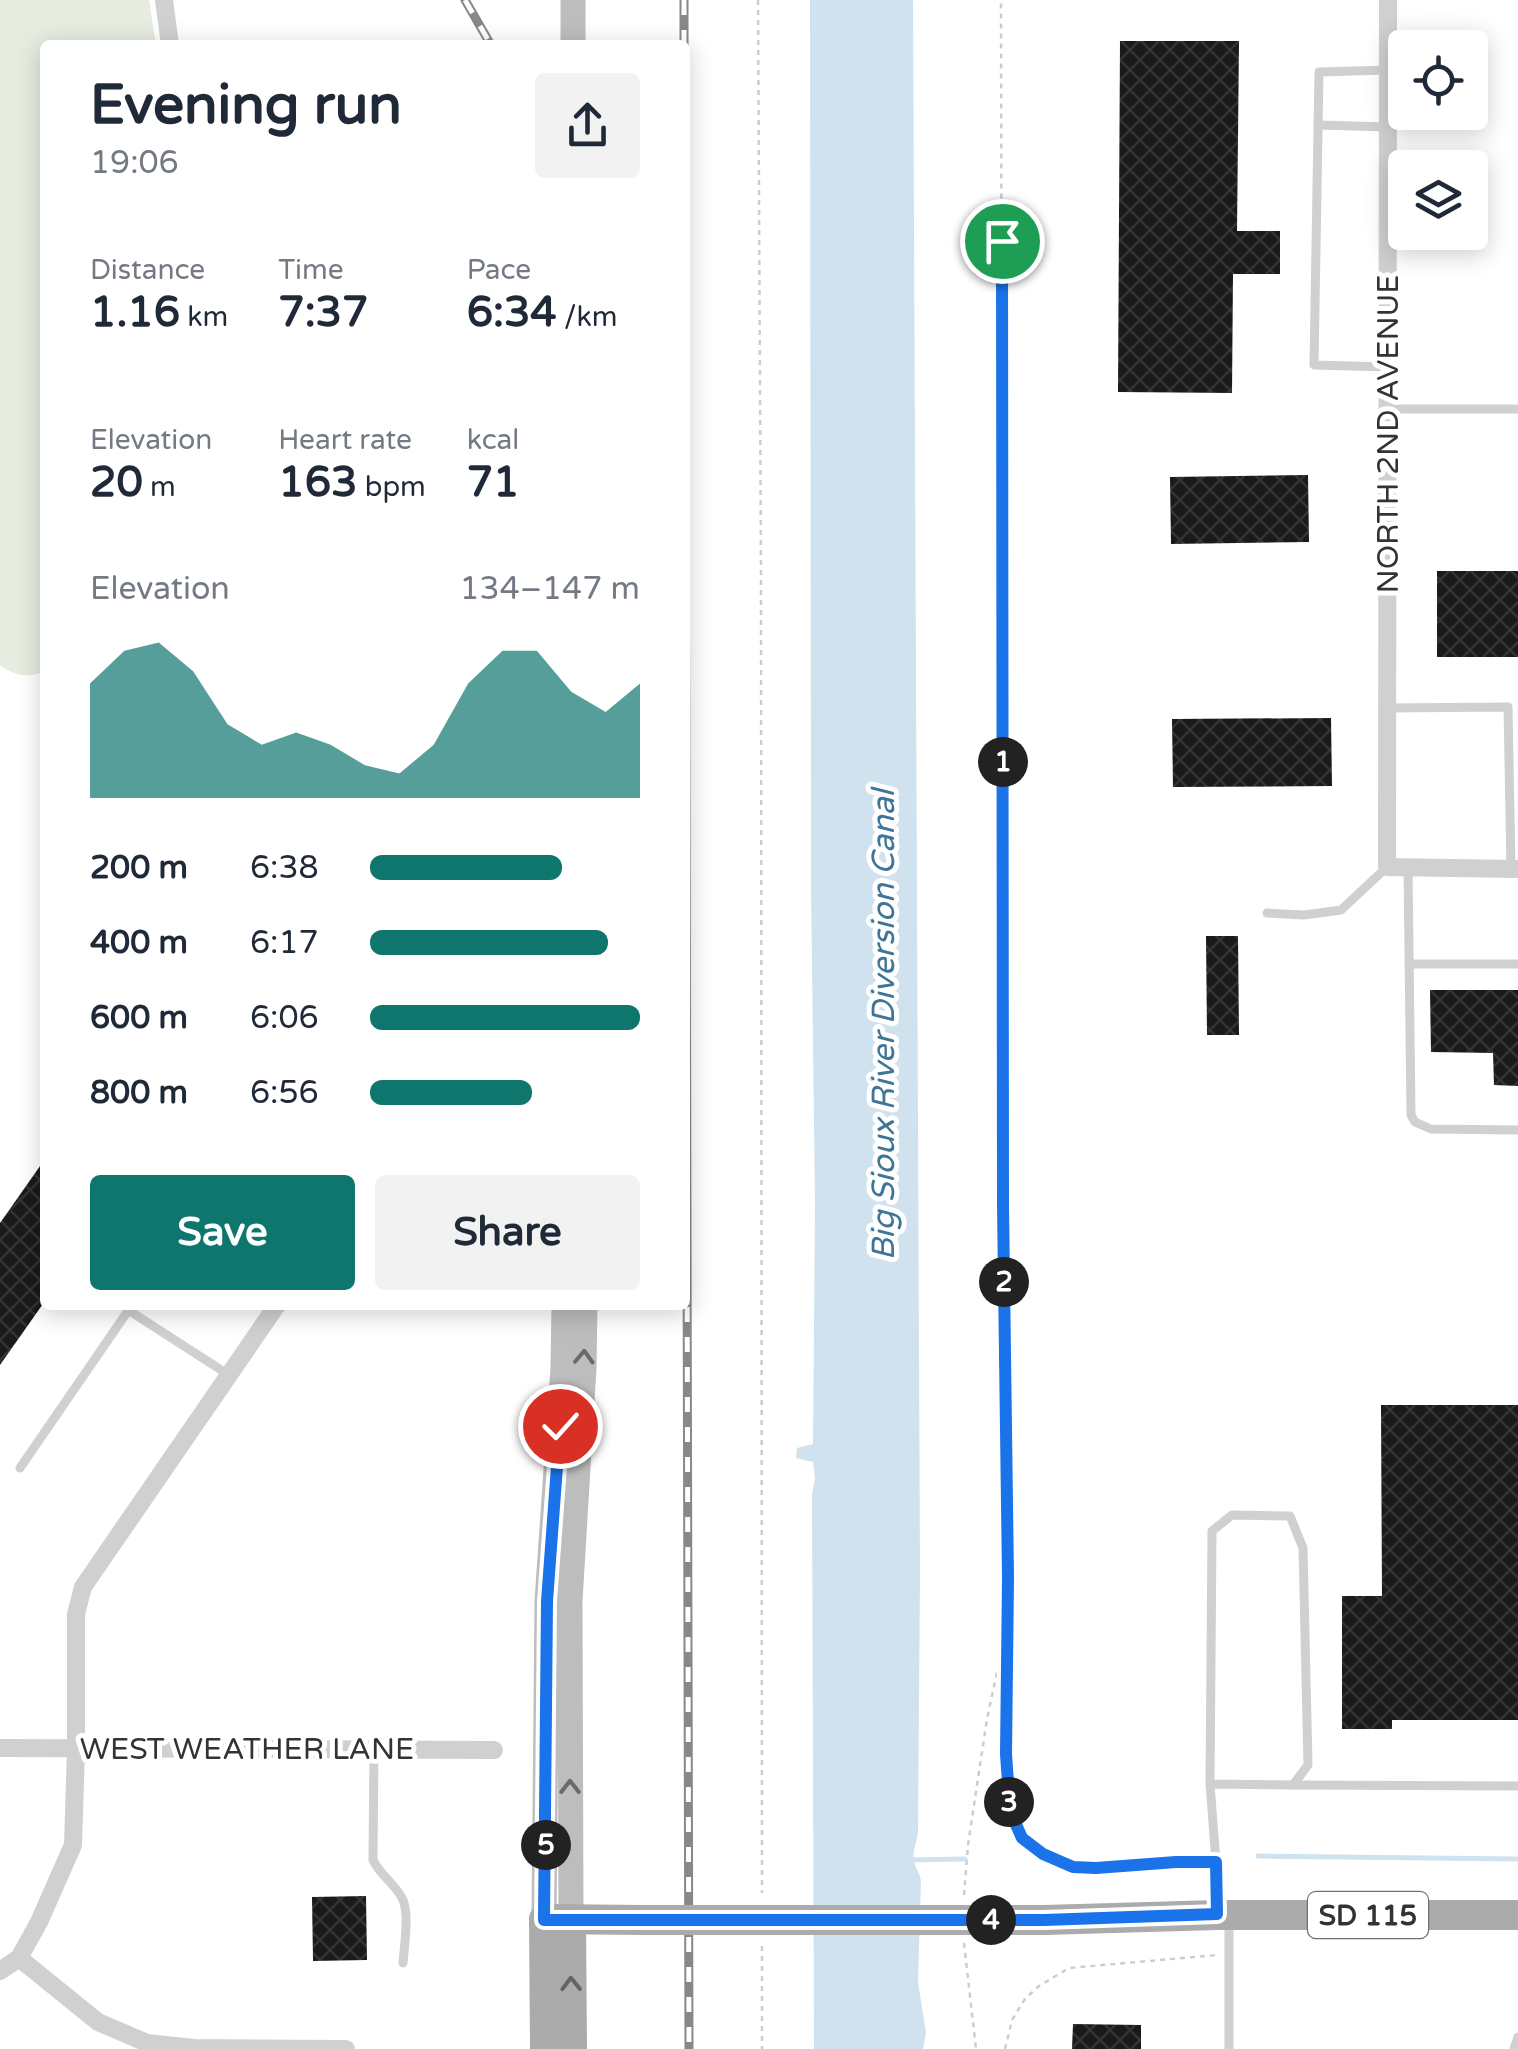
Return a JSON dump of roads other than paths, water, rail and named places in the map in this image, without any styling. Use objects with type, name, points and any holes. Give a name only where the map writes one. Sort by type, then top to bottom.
[{"type":"main road","points":[[573,0],[573,40]]},
{"type":"main road","points":[[564,1310],[547,1601],[558,1920],[572,2049]]},
{"type":"main road","points":[[545,2049],[558,1920],[585,1310]]},
{"type":"main road","name":"SD 115","points":[[558,1920],[1518,1915]]},
{"type":"street","points":[[164,0],[169,40]]},
{"type":"street","name":"NORTH 2ND AVENUE","points":[[1388,0],[1388,30]]},
{"type":"street","name":"NORTH 2ND AVENUE","points":[[1387,868],[1388,130]]},
{"type":"street","points":[[1387,868],[1515,869]]},
{"type":"street","points":[[0,1971],[19,1958],[40,1922],[73,1845],[76,1614],[83,1587],[274,1310]]},
{"type":"street","name":"WEST WEATHER LANE","points":[[0,1748],[494,1750]]},
{"type":"street","points":[[19,1958],[98,2022],[147,2043],[194,2048],[346,2049]]},
{"type":"lane","points":[[1388,70],[1319,72],[1314,365],[1388,367]]},
{"type":"lane","points":[[1318,125],[1388,127]]},
{"type":"lane","points":[[1388,409],[1518,409]]},
{"type":"lane","points":[[1387,708],[1508,707],[1515,869]]},
{"type":"lane","points":[[1267,913],[1304,915],[1342,910],[1387,868]]},
{"type":"lane","points":[[1408,868],[1411,1115],[1414,1122],[1430,1128],[1518,1130]]},
{"type":"lane","points":[[1409,964],[1518,964]]},
{"type":"lane","points":[[20,1468],[129,1310]]},
{"type":"lane","points":[[133,1310],[229,1374]]},
{"type":"lane","points":[[1229,2049],[1229,1954],[1210,1784],[1212,1531],[1232,1515],[1290,1516],[1303,1548],[1308,1765],[1293,1785]]},
{"type":"lane","points":[[374,1750],[373,1860],[402,1898],[405,1908],[404,1964]]},
{"type":"lane","points":[[1210,1784],[1518,1786]]},
{"type":"lane","points":[[1514,2049],[1518,2037]]},
{"type":"water","name":"Big Sioux River Diversion Canal","points":[[810,0],[913,0],[920,1573],[918,1832],[914,1857],[921,1881],[918,1982],[926,2033],[923,2049],[814,2049],[815,1479],[813,1462],[796,1458],[797,1448],[813,1444]]},
{"type":"waterway","points":[[1258,1856],[1518,1859]]},
{"type":"waterway","points":[[908,1860],[965,1859]]},
{"type":"railway","points":[[465,0],[488,40]]},
{"type":"railway","points":[[684,0],[684,40]]},
{"type":"railway","points":[[687,1310],[689,2049]]}]
